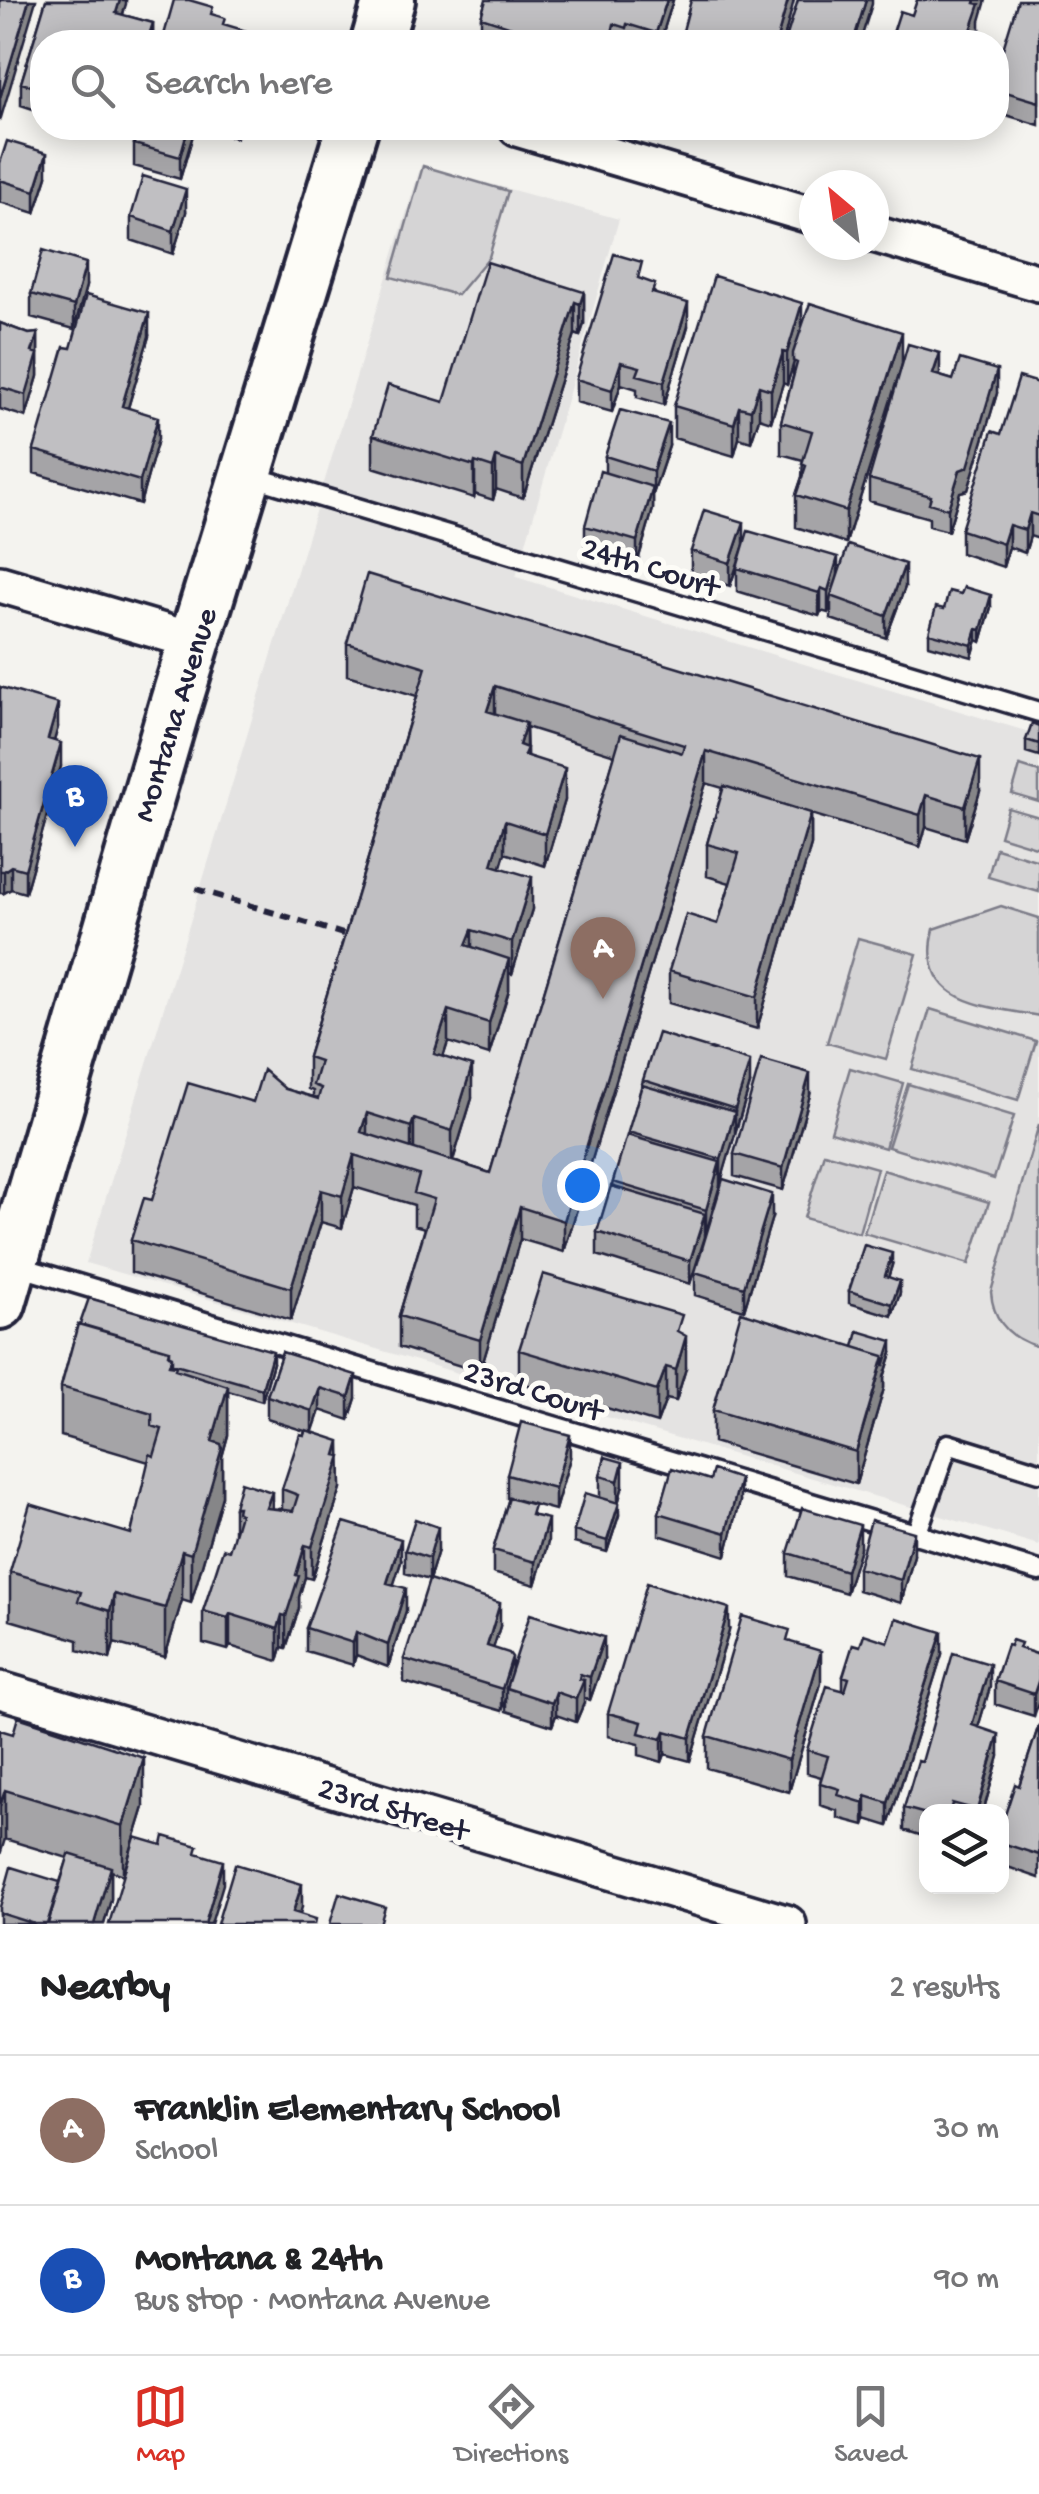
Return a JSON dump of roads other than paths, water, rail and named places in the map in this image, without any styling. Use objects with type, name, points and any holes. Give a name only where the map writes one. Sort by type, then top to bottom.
[{"type":"street","points":[[381,30],[390,0]]},
{"type":"street","name":"Montana Avenue","points":[[6,1284],[194,641],[348,140]]},
{"type":"street","points":[[558,140],[799,212]]},
{"type":"street","points":[[889,238],[1039,283]]},
{"type":"street","points":[[0,584],[194,641]]},
{"type":"street","name":"23rd Street","points":[[0,1690],[788,1924]]},
{"type":"lane","name":"24th Court","points":[[246,475],[1039,712]]},
{"type":"lane","name":"23rd Court","points":[[6,1284],[1039,1571]]},
{"type":"lane","points":[[916,1535],[948,1444],[1039,1472]]},
{"type":"place","name":"Montana & 24th","points":[[75,847]]},
{"type":"place","name":"Franklin Elementary School","points":[[603,999]]}]
